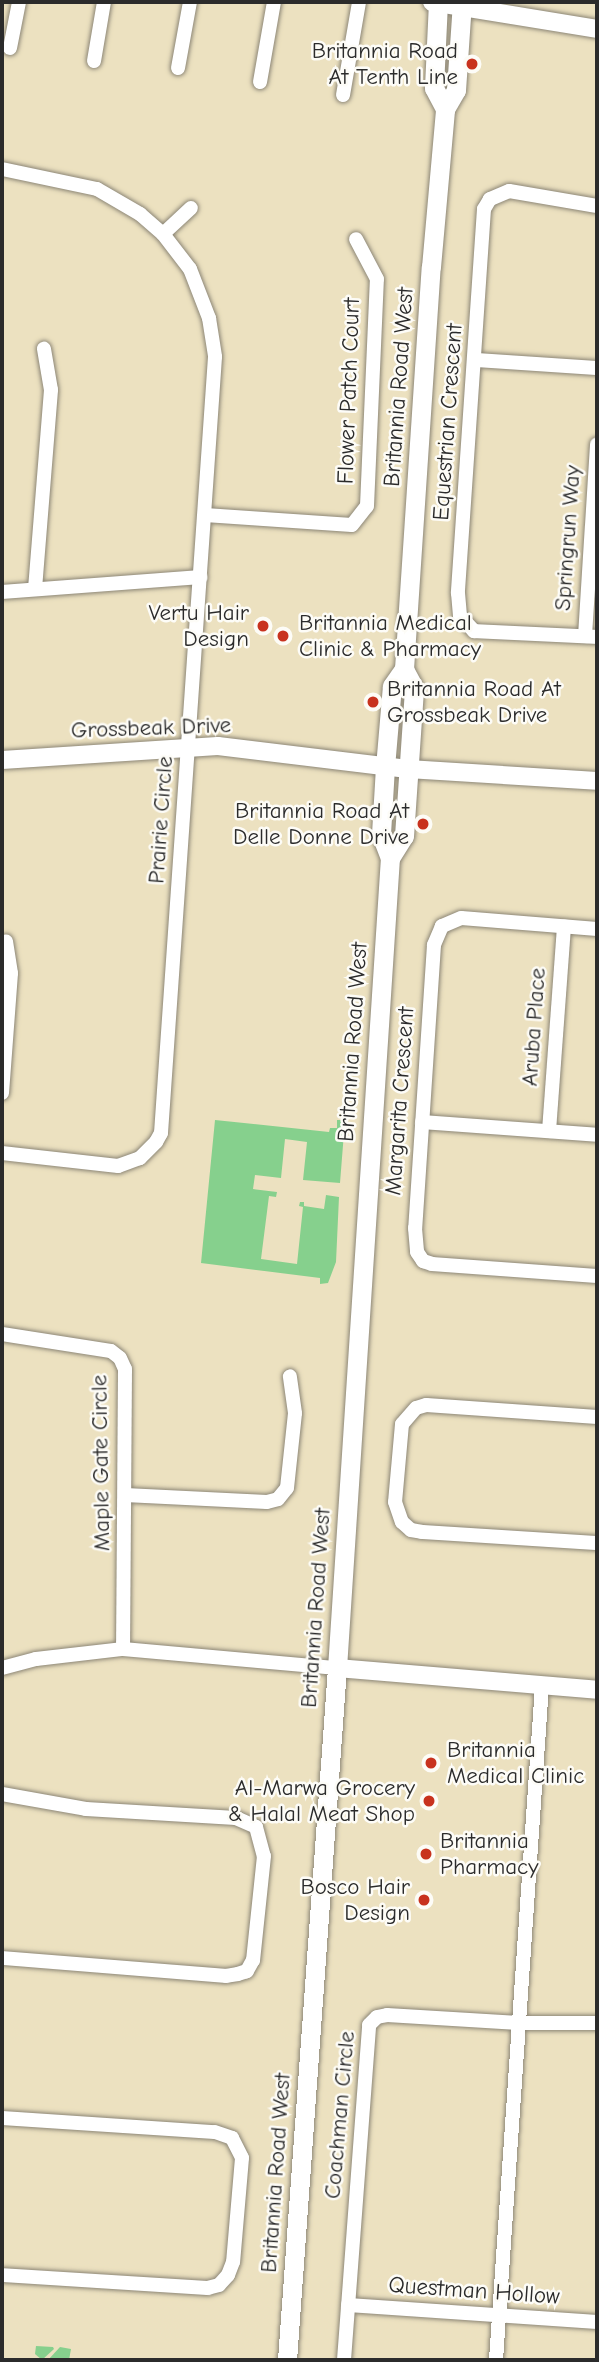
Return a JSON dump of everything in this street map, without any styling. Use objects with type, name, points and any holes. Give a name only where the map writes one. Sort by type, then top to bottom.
[{"type":"main road","name":"Britannia Road West","points":[[436,2],[434,88],[445,109]]},
{"type":"main road","name":"Britannia Road West","points":[[287,2360],[337,1668],[390,858],[381,834],[385,767],[392,686],[404,669],[445,109],[456,90],[462,4]]},
{"type":"main road","name":"Britannia Road West","points":[[390,858],[404,836],[414,688],[404,669]]},
{"type":"street","points":[[10,48],[19,2]]},
{"type":"street","points":[[94,61],[104,2]]},
{"type":"street","points":[[178,68],[190,2]]},
{"type":"street","points":[[260,82],[274,2]]},
{"type":"street","points":[[343,95],[359,2]]},
{"type":"street","points":[[436,2],[462,4],[597,29]]},
{"type":"street","name":"Prairie Circle","points":[[2,169],[97,189],[125,204],[163,234],[190,270],[212,328],[215,368],[161,1133],[156,1143],[140,1158],[118,1166],[2,1153]]},
{"type":"street","name":"Equestrian Crescent","points":[[591,636],[474,631],[460,616],[458,593],[484,209],[490,199],[509,191],[597,206]]},
{"type":"street","points":[[163,234],[191,208]]},
{"type":"street","name":"Flower Patch Court","points":[[205,515],[352,525],[367,506],[377,279],[356,239]]},
{"type":"street","points":[[35,589],[51,390],[44,349]]},
{"type":"street","points":[[475,360],[597,368]]},
{"type":"street","name":"Springrun Way","points":[[591,636],[597,444]]},
{"type":"street","points":[[2,592],[200,577]]},
{"type":"street","name":"Grossbeak Drive","points":[[2,760],[189,747],[228,747],[385,767],[597,781]]},
{"type":"street","name":"Margarita Crescent","points":[[597,929],[461,918],[442,926],[434,945],[415,1242],[423,1261],[440,1265],[597,1276]]},
{"type":"street","name":"Aruba Place","points":[[549,1131],[564,927]]},
{"type":"street","points":[[2,1093],[11,972],[6,941]]},
{"type":"street","points":[[422,1122],[597,1135]]},
{"type":"street","name":"Maple Gate Circle","points":[[2,1334],[111,1351],[125,1368],[123,1649]]},
{"type":"street","points":[[125,1495],[267,1502],[278,1499],[287,1489],[295,1413],[290,1376]]},
{"type":"street","points":[[597,1417],[426,1405],[416,1408],[402,1424],[396,1502],[402,1522],[411,1530],[597,1543]]},
{"type":"street","points":[[2,1668],[36,1658],[123,1649],[597,1690]]},
{"type":"street","points":[[496,2360],[542,1686]]},
{"type":"street","points":[[2,1794],[86,1810],[236,1818],[256,1827],[264,1856],[253,1960],[247,1970],[238,1974],[212,1975],[23,1962],[2,1958]]},
{"type":"street","name":"Coachman Circle","points":[[344,2360],[369,2025],[377,2017],[387,2015],[519,2023]]},
{"type":"street","points":[[519,2023],[597,2023]]},
{"type":"street","points":[[2,2118],[215,2132],[232,2138],[242,2158],[233,2262],[228,2275],[219,2285],[208,2288],[2,2275]]},
{"type":"street","name":"Questman Hollow","points":[[348,2305],[597,2322]]},
{"type":"green space","points":[[215,1120],[329,1132],[330,1128],[337,1128],[337,1120],[345,1120],[340,1183],[303,1180],[307,1142],[285,1139],[281,1178],[255,1175],[253,1189],[277,1192],[276,1197],[269,1196],[261,1259],[297,1264],[303,1207],[299,1206],[300,1202],[304,1202],[304,1206],[324,1209],[326,1195],[339,1197],[336,1262],[328,1283],[320,1284],[320,1278],[201,1263]]},
{"type":"green space","points":[[36,2346],[54,2349],[42,2360],[35,2354]]},
{"type":"green space","points":[[60,2347],[71,2349],[69,2360],[48,2360]]},
{"type":"place","name":"Britannia Road At Tenth Line","points":[[472,64]]},
{"type":"place","name":"Vertu Hair Design","points":[[263,626]]},
{"type":"place","name":"Britannia Medical Clinic & Pharmacy","points":[[283,636]]},
{"type":"place","name":"Britannia Road At Grossbeak Drive","points":[[373,702]]},
{"type":"place","name":"Britannia Road At Delle Donne Drive","points":[[423,824]]},
{"type":"place","name":"Britannia Medical Clinic","points":[[431,1763]]},
{"type":"place","name":"Al-Marwa Grocery & Halal Meat Shop","points":[[429,1801]]},
{"type":"place","name":"Britannia Pharmacy","points":[[426,1854]]},
{"type":"place","name":"Bosco Hair Design","points":[[424,1900]]}]
